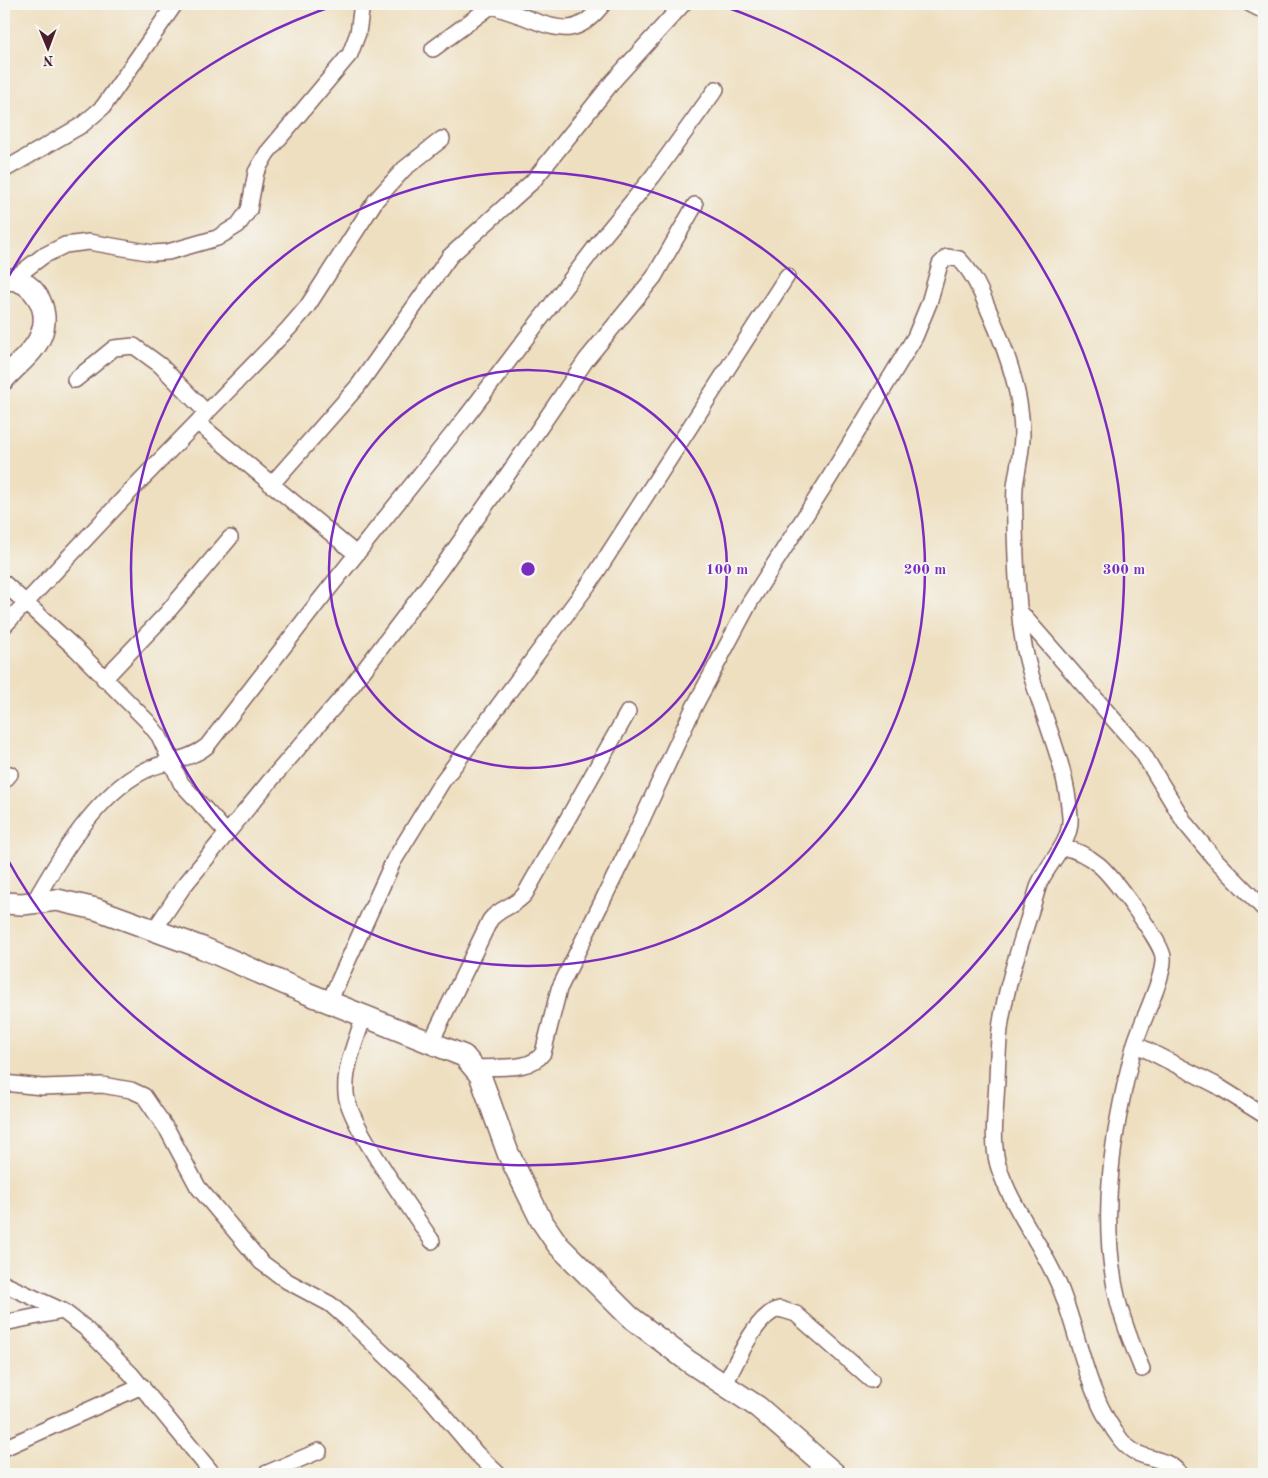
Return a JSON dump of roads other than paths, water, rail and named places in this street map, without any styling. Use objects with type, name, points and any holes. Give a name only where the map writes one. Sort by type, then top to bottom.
[{"type":"street","points":[[4,170],[82,125],[95,115],[175,4]]},
{"type":"street","points":[[9,278],[43,256],[70,244],[89,242],[153,253],[168,252],[216,238],[238,225],[249,210],[256,172],[267,153],[350,54],[358,33],[362,4]]},
{"type":"street","points":[[433,49],[489,5],[560,29],[576,28],[584,24],[603,4]]},
{"type":"street","points":[[271,485],[358,386],[450,256],[533,181],[614,80],[683,4]]},
{"type":"street","points":[[1250,4],[1264,11]]},
{"type":"street","points":[[34,902],[81,828],[124,783],[143,771],[170,761],[192,756],[208,746],[356,554],[466,417],[598,244],[653,176],[716,89]]},
{"type":"street","points":[[4,626],[202,418],[263,357],[307,307],[376,200],[404,169],[442,139]]},
{"type":"street","points":[[154,930],[183,887],[351,687],[440,570],[586,360],[654,277],[695,205]]},
{"type":"street","points":[[475,1068],[529,1065],[539,1060],[544,1054],[559,989],[633,839],[693,709],[750,602],[828,480],[915,337],[929,303],[938,269],[947,257],[960,259],[975,279],[1003,342],[1017,396],[1022,434],[1015,488],[1016,558],[1022,635],[1039,700],[1059,755],[1070,818],[1068,834],[1062,847],[1039,884],[1010,981],[1001,1022],[994,1138],[998,1163],[1007,1190],[1039,1245],[1061,1289],[1094,1389],[1120,1438],[1134,1453],[1143,1458],[1168,1462],[1180,1474]]},
{"type":"street","points":[[329,1002],[393,862],[442,782],[591,581],[787,276]]},
{"type":"street","points":[[4,378],[32,350],[41,335],[44,323],[41,300],[24,283],[9,278]]},
{"type":"street","points":[[75,380],[114,348],[134,346],[160,365],[202,418],[271,485],[356,554]]},
{"type":"street","points":[[104,680],[164,615],[230,538]]},
{"type":"street","points":[[4,583],[26,602],[159,736],[182,783],[195,800],[227,833]]},
{"type":"street","points":[[1020,612],[1142,752],[1185,823],[1213,857],[1264,910]]},
{"type":"street","points":[[431,1042],[490,920],[499,910],[516,904],[525,894],[628,712]]},
{"type":"street","points":[[1062,847],[1083,854],[1101,866],[1161,948],[1162,969],[1135,1044],[1115,1132],[1108,1230],[1118,1301],[1142,1369]]},
{"type":"street","points":[[4,902],[22,904],[44,900],[68,901],[203,948],[329,1002],[464,1056],[475,1068],[486,1088],[508,1153],[541,1220],[558,1245],[629,1316],[688,1361],[758,1407],[835,1474]]},
{"type":"street","points":[[364,1016],[348,1065],[346,1101],[376,1154],[432,1240]]},
{"type":"street","points":[[1135,1044],[1216,1085],[1264,1115]]},
{"type":"street","points":[[4,1083],[42,1087],[102,1085],[131,1090],[144,1096],[168,1131],[198,1187],[261,1262],[287,1282],[330,1304],[347,1319],[427,1395],[477,1454],[498,1474]]},
{"type":"street","points":[[4,1284],[63,1311],[84,1327],[142,1386],[213,1474]]},
{"type":"street","points":[[725,1384],[759,1324],[770,1313],[780,1309],[789,1310],[796,1314],[871,1380]]},
{"type":"street","points":[[4,1323],[63,1311]]},
{"type":"street","points":[[4,1448],[142,1386]]},
{"type":"street","points":[[265,1474],[319,1450]]}]
